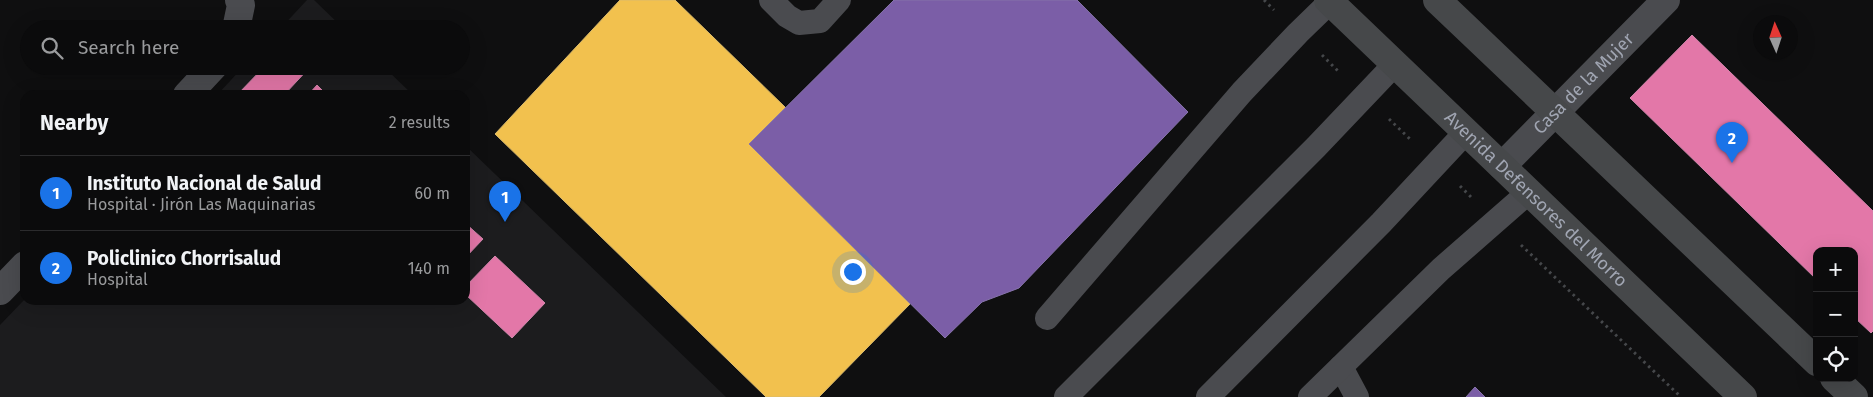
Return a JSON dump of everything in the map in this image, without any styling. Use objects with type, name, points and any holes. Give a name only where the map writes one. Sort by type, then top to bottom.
[{"type":"main road","points":[[1437,0],[1813,358]]},
{"type":"main road","name":"Avenida Defensores del Morro","points":[[1329,1],[1743,397]]},
{"type":"main road","points":[[1838,382],[1854,397]]},
{"type":"street","name":"Casa de la Mujer","points":[[1502,166],[1666,0]]},
{"type":"street","points":[[192,90],[206,75]]},
{"type":"street","points":[[0,291],[20,270]]},
{"type":"lane","points":[[771,0],[787,16],[799,23],[820,21],[840,0]]},
{"type":"lane","points":[[1046,318],[1242,92],[1329,1]]},
{"type":"lane","points":[[1066,397],[1395,64]]},
{"type":"lane","points":[[1208,397],[1381,223],[1466,132]]},
{"type":"lane","points":[[1310,397],[1441,269],[1529,192]]},
{"type":"lane","points":[[1341,367],[1357,397]]},
{"type":"shaded area","points":[[307,0],[314,0],[335,20],[288,20]]},
{"type":"shaded area","points":[[236,75],[392,75],[408,90],[222,90]]},
{"type":"shaded area","points":[[470,150],[726,397],[0,397],[0,325],[20,304],[470,305]]},
{"type":"building: Homes","points":[[620,0],[675,0],[786,108],[749,144],[910,304],[819,397],[766,397],[495,134]]},
{"type":"building: Offices","points":[[894,0],[1077,0],[1188,112],[1019,288],[982,302],[945,338],[749,144]]},
{"type":"building: Offices","points":[[1475,387],[1485,397],[1466,397]]},
{"type":"building: Health","points":[[1692,35],[1873,211],[1873,331],[1871,333],[1858,321],[1858,247],[1813,247],[1813,276],[1630,98]]},
{"type":"building: Health","points":[[256,75],[303,75],[289,90],[242,90]]},
{"type":"building: Health","points":[[317,85],[322,90],[312,90]]},
{"type":"building: Health","points":[[470,227],[483,239],[470,253]]},
{"type":"building: Health","points":[[495,256],[545,303],[512,338],[470,299],[470,282]]},
{"type":"place","name":"Policlinico Chorrisalud","points":[[1732,163]]},
{"type":"place","name":"Instituto Nacional de Salud","points":[[505,222]]}]
